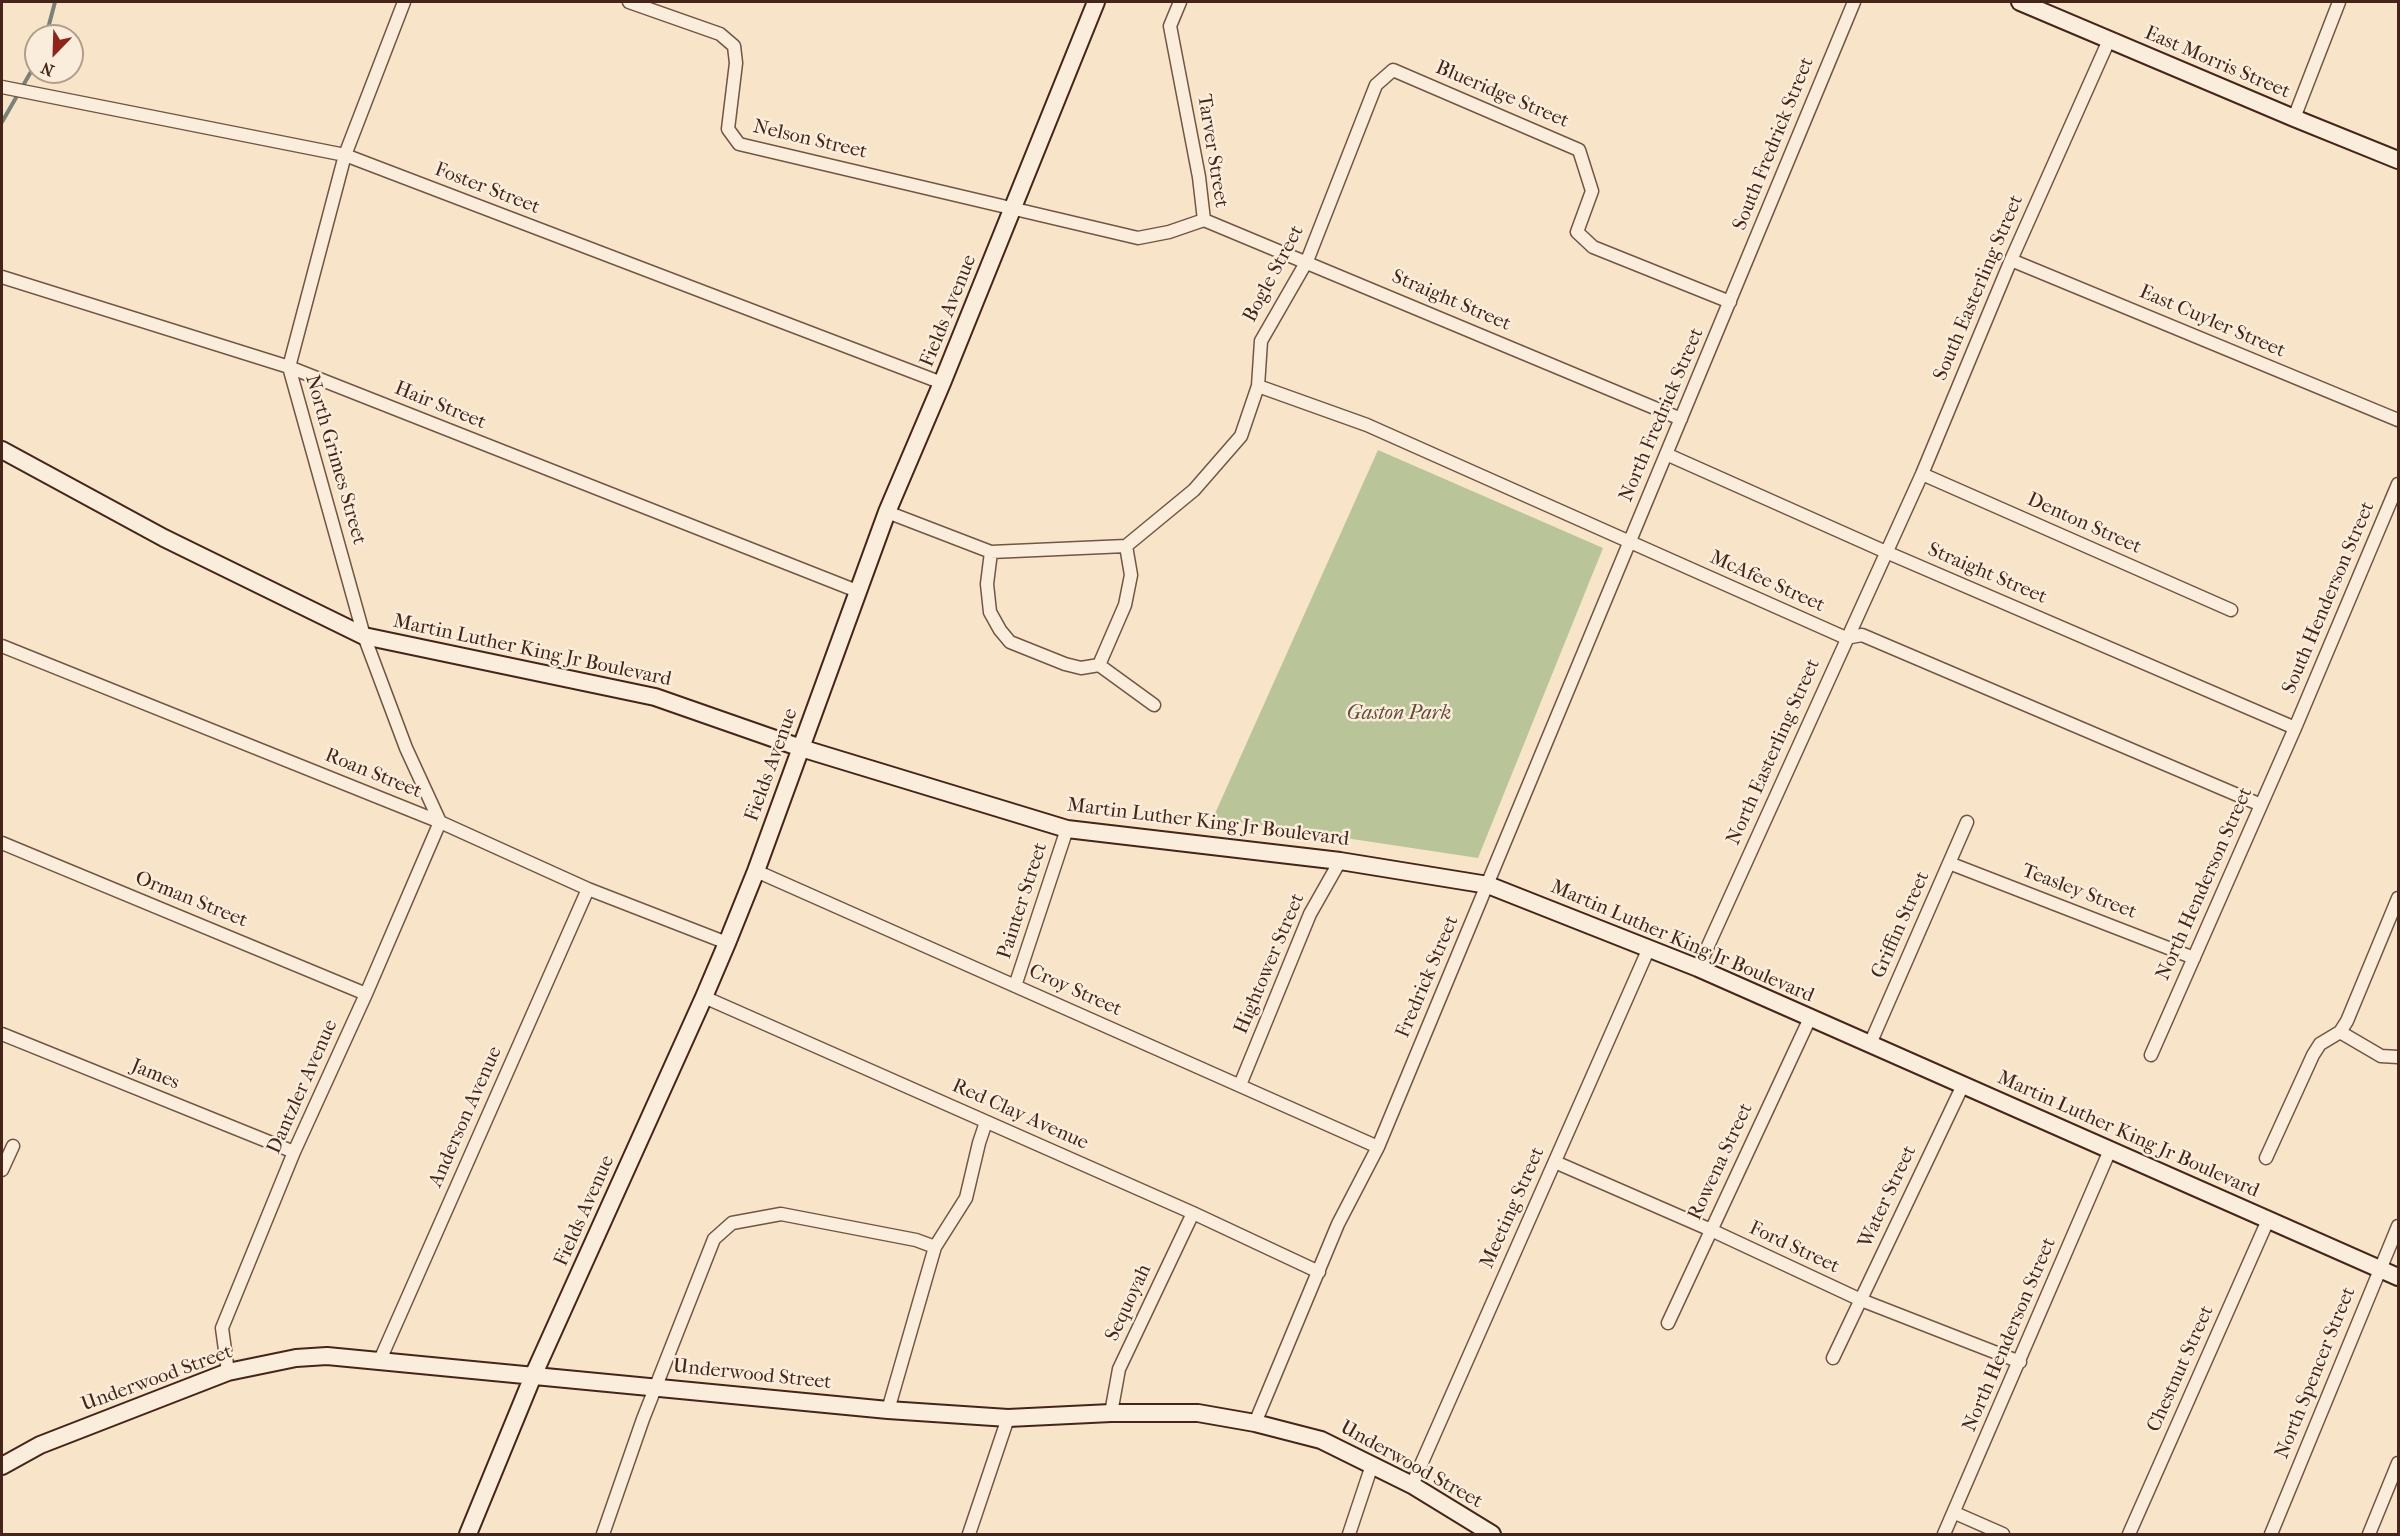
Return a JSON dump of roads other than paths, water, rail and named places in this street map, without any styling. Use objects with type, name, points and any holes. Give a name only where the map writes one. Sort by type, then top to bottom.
[{"type":"street","name":"North Grimes Street","points":[[404,2],[345,155],[289,367],[364,636],[406,748],[440,822]]},
{"type":"street","name":"Nelson Street","points":[[629,2],[720,34],[735,46],[736,63],[728,129],[739,144],[1013,208]]},
{"type":"street","name":"Fields Avenue","points":[[468,1534],[533,1376],[705,997],[756,871],[887,512],[942,383],[1096,2]]},
{"type":"street","name":"Tarver Street","points":[[1013,208],[1138,238],[1169,232],[1204,220],[1199,177],[1170,26],[1180,2]]},
{"type":"street","name":"South Fredrick Street","points":[[1730,302],[1854,2]]},
{"type":"street","name":"East Morris Street","points":[[2020,2],[2398,160]]},
{"type":"street","points":[[2294,118],[2339,2]]},
{"type":"street","name":"South Easterling Street","points":[[1886,552],[1922,474],[2012,260],[2109,40]]},
{"type":"street","name":"Blueridge Street","points":[[1376,85],[1393,70],[1579,150],[1592,191],[1577,232],[1593,247],[1730,302]]},
{"type":"street","name":"Bogle Street","points":[[1126,546],[1194,490],[1241,436],[1258,386],[1261,340],[1306,261],[1376,85]]},
{"type":"street","name":"Foster Street","points":[[2,87],[345,155],[942,383]]},
{"type":"street","name":"Straight Street","points":[[1204,220],[1681,419]]},
{"type":"street","name":"East Cuyler Street","points":[[2012,260],[2398,420]]},
{"type":"street","name":"Hair Street","points":[[2,277],[289,367],[857,591]]},
{"type":"street","name":"North Fredrick Street","points":[[1630,543],[1730,302]]},
{"type":"street","name":"McAfee Street","points":[[1258,386],[1367,425],[1846,638],[1862,636],[2261,805]]},
{"type":"street","name":"Martin Luther King Jr Boulevard","points":[[2,450],[164,538],[364,636],[655,697],[801,748],[1067,829],[1340,861],[1488,885],[1698,968],[2398,1277]]},
{"type":"street","name":"Straight Street","points":[[1666,454],[1886,552],[2295,728]]},
{"type":"street","name":"Denton Street","points":[[1922,474],[2231,610]]},
{"type":"street","name":"South Henderson Street","points":[[2295,728],[2398,484]]},
{"type":"street","points":[[887,512],[991,552],[1126,546],[1131,575],[1125,605],[1099,665]]},
{"type":"street","name":"Fredrick Street","points":[[1255,1423],[1338,1224],[1378,1147],[1630,543]]},
{"type":"street","points":[[991,552],[987,584],[990,612],[1010,642],[1065,664],[1081,668],[1099,665],[1154,705]]},
{"type":"street","name":"North Easterling Street","points":[[1698,968],[1886,552]]},
{"type":"street","name":"Roan Street","points":[[2,646],[440,822],[588,889],[727,943]]},
{"type":"street","name":"North Henderson Street","points":[[2151,1055],[2295,728]]},
{"type":"street","name":"Dantzler Avenue","points":[[228,1372],[222,1328],[294,1152],[366,994],[440,822]]},
{"type":"street","name":"Griffin Street","points":[[1870,1044],[1967,822]]},
{"type":"street","name":"Painter Street","points":[[1016,986],[1067,829]]},
{"type":"street","name":"Orman Street","points":[[2,843],[366,994]]},
{"type":"street","name":"Hightower Street","points":[[1240,1085],[1310,914],[1340,861]]},
{"type":"street","name":"Teasley Street","points":[[1949,863],[2194,958]]},
{"type":"street","name":"Croy Street","points":[[756,871],[1378,1147]]},
{"type":"street","name":"Anderson Avenue","points":[[380,1360],[588,889]]},
{"type":"street","points":[[2266,1158],[2313,1055],[2320,1044],[2340,1032],[2398,898]]},
{"type":"street","name":"Meeting Street","points":[[1412,1485],[1649,948]]},
{"type":"street","name":"Red Clay Avenue","points":[[705,997],[1193,1213],[1319,1272]]},
{"type":"street","name":"Rowena Street","points":[[1668,1323],[1810,1018]]},
{"type":"street","points":[[2340,1032],[2381,1056],[2393,1059],[2398,1057]]},
{"type":"street","name":"James","points":[[2,1034],[294,1152]]},
{"type":"street","name":"Water Street","points":[[1833,1358],[1963,1085]]},
{"type":"street","points":[[888,1410],[935,1247],[966,1198],[979,1143],[987,1122]]},
{"type":"street","points":[[2,1170],[13,1146]]},
{"type":"street","name":"North Henderson Street","points":[[1944,1534],[2110,1150]]},
{"type":"street","name":"Ford Street","points":[[1555,1162],[1711,1230],[1860,1300],[2020,1362]]},
{"type":"street","name":"Sequoyah","points":[[1111,1413],[1119,1369],[1193,1213]]},
{"type":"street","points":[[603,1534],[656,1386],[714,1239],[732,1223],[781,1214],[916,1240],[935,1247]]},
{"type":"street","name":"Chestnut Street","points":[[2129,1534],[2268,1220]]},
{"type":"street","name":"North Spencer Street","points":[[2271,1534],[2398,1226]]},
{"type":"street","name":"Underwood Street","points":[[2,1466],[40,1446],[228,1372],[296,1359],[327,1356],[888,1410],[1008,1418],[1111,1413],[1198,1413],[1255,1423],[1321,1440],[1412,1485],[1492,1534]]},
{"type":"street","points":[[969,1534],[1008,1418]]},
{"type":"street","points":[[2368,1534],[2398,1463]]},
{"type":"street","points":[[1349,1534],[1372,1465]]},
{"type":"street","points":[[1954,1513],[2003,1534]]},
{"type":"waterway","points":[[49,24],[55,2]]},
{"type":"waterway","points":[[2,122],[24,84]]},
{"type":"park label","name":"Gaston Park","points":[[1399,714]]}]
